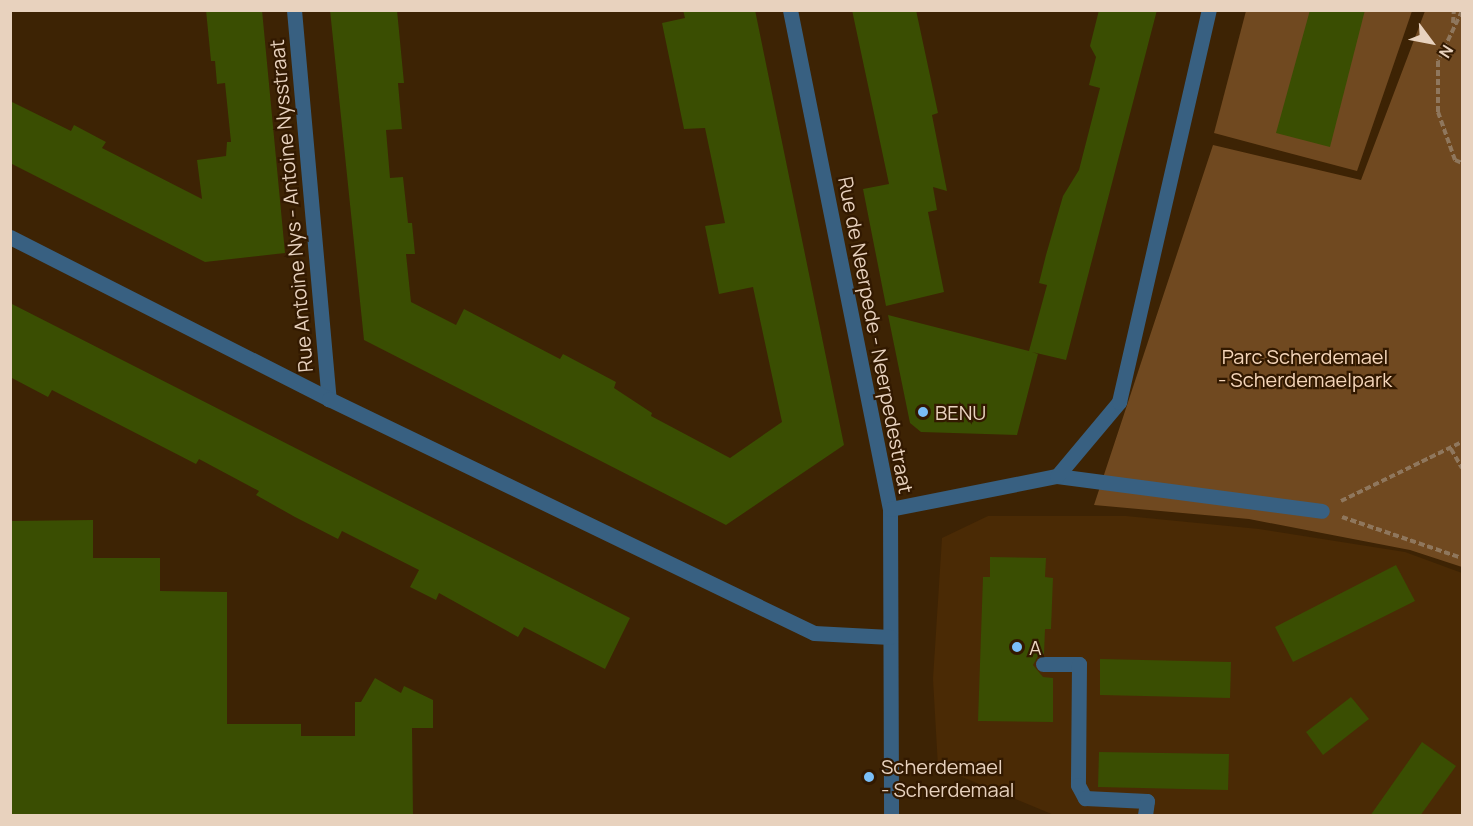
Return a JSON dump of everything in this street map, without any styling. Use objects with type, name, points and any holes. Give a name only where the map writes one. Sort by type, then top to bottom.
[{"type":"street","name":"Rue Antoine Nys - Antoine Nysstraat","points":[[294,10],[329,399]]},
{"type":"street","name":"Rue de Neerpede - Neerpedestraat","points":[[790,10],[890,509],[891,816]]},
{"type":"street","points":[[1057,476],[1119,402],[1209,10]]},
{"type":"street","points":[[10,237],[329,399],[814,633],[891,637]]},
{"type":"street","points":[[890,509],[1057,476],[1322,510]]},
{"type":"street","points":[[1043,664],[1079,664],[1078,785],[1085,798],[1147,801],[1146,815]]},
{"type":"path","points":[[1453,24],[1454,10]]},
{"type":"path","points":[[1462,11],[1453,24],[1438,61],[1438,112],[1455,160],[1462,163]]},
{"type":"path","points":[[1322,510],[1462,442]]},
{"type":"path","points":[[1451,449],[1462,468]]},
{"type":"path","points":[[1322,510],[1462,558]]},
{"type":"shaded area","points":[[988,516],[1126,516],[1259,529],[1405,552],[1462,573],[1462,815],[1054,815],[938,767],[933,679],[942,538]]},
{"type":"green space","points":[[1246,11],[1412,11],[1357,171],[1214,133]]},
{"type":"green space","name":"Parc Scherdemael - Scherdemaelpark","points":[[1425,11],[1462,11],[1462,567],[1410,550],[1249,519],[1094,505],[1213,145],[1361,180]]},
{"type":"building","points":[[206,10],[262,10],[285,253],[205,262],[10,163],[10,101],[71,131],[74,125],[106,142],[102,148],[202,199],[197,160],[226,156],[227,142],[231,142],[225,83],[217,84],[215,61],[211,61]]},
{"type":"building","points":[[330,10],[397,10],[404,83],[398,83],[402,129],[386,130],[390,178],[403,177],[408,223],[412,223],[415,254],[406,254],[411,302],[456,325],[464,309],[560,359],[563,354],[616,382],[614,388],[652,413],[651,416],[730,458],[782,422],[753,287],[719,294],[705,226],[725,223],[705,128],[684,129],[662,23],[685,18],[683,10],[755,10],[844,445],[726,525],[364,340]]},
{"type":"building","points":[[852,10],[916,10],[938,113],[932,115],[947,191],[933,187],[937,210],[928,212],[944,292],[886,306],[863,189],[889,184]]},
{"type":"building","points":[[1099,10],[1157,10],[1066,360],[1032,352],[1038,354],[1017,435],[921,432],[910,423],[888,315],[1029,351],[1047,285],[1039,283],[1046,255],[1063,196],[1079,170],[1100,88],[1089,85],[1096,57],[1090,46]]},
{"type":"building","points":[[1310,10],[1365,10],[1330,147],[1276,133]]},
{"type":"building","points":[[10,303],[630,618],[605,669],[524,627],[518,637],[439,593],[436,600],[410,587],[419,570],[342,531],[338,539],[256,495],[259,491],[199,459],[196,464],[52,390],[48,397],[10,377]]},
{"type":"building","points":[[93,520],[93,558],[160,558],[160,591],[227,592],[227,724],[301,724],[301,736],[355,736],[355,702],[361,702],[375,678],[401,693],[404,686],[433,700],[433,728],[412,728],[413,816],[10,816],[10,521]]},
{"type":"building","name":"A","points":[[990,557],[1046,558],[1045,577],[1053,578],[1051,629],[1045,629],[1044,654],[1038,656],[1033,665],[1043,677],[1053,678],[1053,722],[978,721],[983,577],[990,577]]},
{"type":"building","points":[[1396,565],[1415,601],[1293,662],[1275,627]]},
{"type":"building","points":[[1100,659],[1231,662],[1230,698],[1100,695]]},
{"type":"building","points":[[1351,697],[1369,719],[1323,755],[1306,732]]},
{"type":"building","points":[[1422,742],[1456,766],[1420,816],[1370,816]]},
{"type":"building","points":[[1099,752],[1229,754],[1228,790],[1098,787]]},
{"type":"place","name":"BENU","points":[[923,412]]},
{"type":"place","name":"A","points":[[1017,647]]},
{"type":"place","name":"Scherdemael - Scherdemaal","points":[[869,777]]}]
